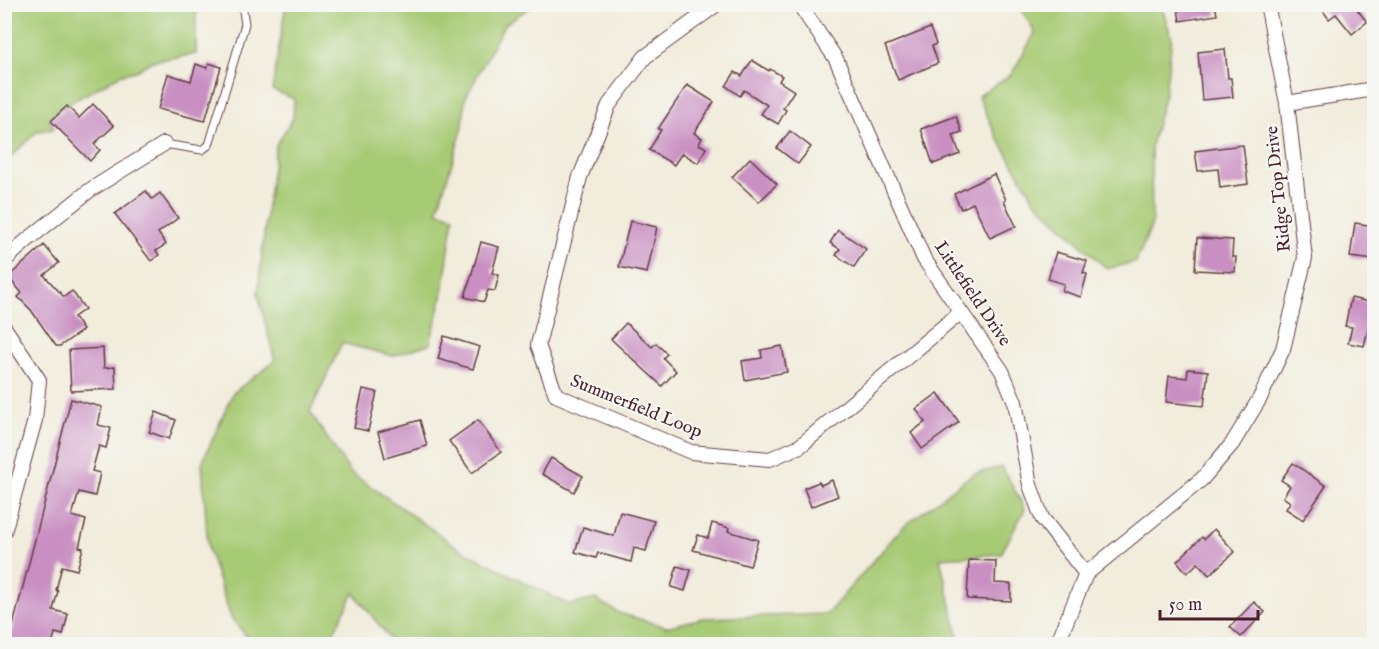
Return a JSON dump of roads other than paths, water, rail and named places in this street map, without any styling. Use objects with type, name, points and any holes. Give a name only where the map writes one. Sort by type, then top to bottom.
[{"type":"street","name":"Summerfield Loop","points":[[717,4],[645,57],[609,105],[580,177],[538,345],[556,395],[691,452],[770,459],[800,446],[960,313]]},
{"type":"street","name":"Littlefield Drive","points":[[799,4],[836,59],[924,259],[1002,371],[1016,402],[1030,485],[1042,518],[1086,574]]},
{"type":"street","name":"Ridge Top Drive","points":[[1057,645],[1086,574],[1202,478],[1232,444],[1260,398],[1282,349],[1305,258],[1287,103],[1267,4]]},
{"type":"street","points":[[1287,103],[1374,89]]},
{"type":"street","points":[[4,261],[90,190],[165,144]]},
{"type":"street","points":[[4,327],[39,380],[35,420],[4,532]]},
{"type":"lane","points":[[165,144],[202,150],[209,145],[245,24],[242,4]]}]
